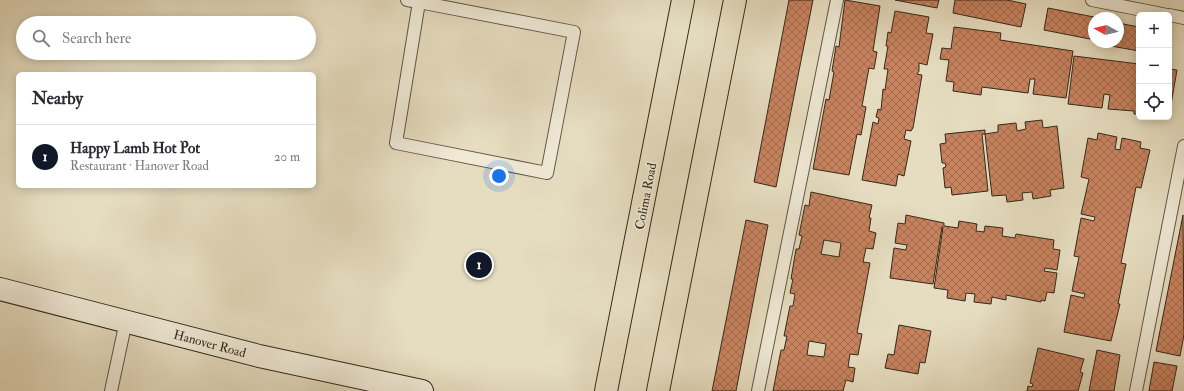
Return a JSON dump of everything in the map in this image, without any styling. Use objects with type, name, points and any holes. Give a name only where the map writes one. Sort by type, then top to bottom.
[{"type":"main road","name":"Colima Road","points":[[606,391],[683,0]]},
{"type":"main road","points":[[658,391],[735,0]]},
{"type":"street","name":"Hanover Road","points":[[0,289],[259,356],[416,390]]},
{"type":"lane","points":[[758,391],[836,0]]},
{"type":"lane","points":[[1092,0],[1153,12]]},
{"type":"lane","points":[[413,1],[574,32],[547,172],[396,143],[413,1]]},
{"type":"lane","points":[[1172,16],[1184,18]]},
{"type":"lane","points":[[1136,391],[1184,146]]},
{"type":"lane","points":[[111,391],[126,321]]},
{"type":"building","points":[[789,0],[813,0],[776,187],[754,182]]},
{"type":"building","points":[[845,0],[880,6],[873,51],[877,52],[874,69],[869,68],[862,106],[866,107],[861,135],[857,134],[849,175],[813,169],[826,99],[829,100],[834,72],[832,71],[836,46],[839,47]]},
{"type":"building","points":[[895,0],[939,0],[937,8]]},
{"type":"building","points":[[955,0],[1007,0],[1026,4],[1021,27],[953,13]]},
{"type":"building","points":[[1048,8],[1088,16],[1088,39],[1044,30]]},
{"type":"building","points":[[895,11],[929,17],[926,33],[933,34],[927,65],[919,63],[919,71],[917,74],[922,75],[913,128],[911,131],[906,130],[904,139],[911,141],[904,176],[898,174],[896,186],[862,180],[873,122],[878,124],[879,118],[876,117],[878,109],[881,110],[883,89],[885,90],[888,69],[884,69],[888,46],[886,46],[888,32],[891,33]]},
{"type":"building","points":[[1124,24],[1136,26],[1136,50],[1122,48],[1124,48]]},
{"type":"building","points":[[954,27],[1001,33],[1000,40],[1073,51],[1066,98],[1033,94],[1035,79],[1030,79],[1028,93],[982,87],[981,95],[953,91],[954,82],[946,81],[949,60],[940,59],[942,48],[951,49]]},
{"type":"building","points":[[1074,56],[1136,64],[1136,114],[1134,114],[1134,111],[1108,109],[1110,95],[1104,94],[1102,108],[1068,104]]},
{"type":"building","points":[[1172,69],[1177,70],[1172,99]]},
{"type":"building","points":[[1042,120],[1043,128],[1057,126],[1064,188],[1050,190],[1051,196],[1033,199],[1032,192],[1022,193],[1023,200],[1007,202],[1006,195],[992,196],[985,134],[998,132],[998,125],[1016,123],[1017,131],[1026,129],[1025,122]]},
{"type":"building","points":[[985,130],[985,134],[982,134],[988,191],[952,195],[951,187],[945,188],[943,168],[946,167],[945,163],[942,163],[940,144],[946,143],[945,134]]},
{"type":"building","points":[[1098,133],[1117,137],[1115,149],[1120,150],[1122,138],[1141,142],[1140,148],[1150,150],[1141,188],[1136,187],[1121,263],[1126,264],[1118,304],[1120,304],[1111,341],[1064,332],[1071,295],[1084,298],[1085,294],[1072,291],[1079,257],[1074,256],[1081,218],[1094,221],[1095,217],[1081,214],[1089,179],[1081,177],[1088,138],[1097,140]]},
{"type":"building","points":[[811,192],[872,205],[869,218],[871,218],[869,231],[876,233],[873,249],[866,248],[863,262],[870,263],[857,333],[862,334],[858,355],[850,354],[848,367],[855,368],[853,382],[846,380],[843,391],[773,391],[781,350],[784,350],[787,336],[784,336],[790,306],[793,306],[795,294],[790,293],[796,249],[799,249],[802,236],[799,235],[805,205],[809,206]],"holes":[[[824,240],[841,243],[839,257],[821,254]],[[809,341],[826,344],[824,357],[807,355]]]},
{"type":"building","points":[[906,215],[944,223],[944,226],[958,228],[959,221],[977,224],[976,231],[984,232],[985,226],[1003,228],[1002,236],[1015,238],[1016,234],[1054,240],[1053,249],[1060,250],[1057,270],[1045,268],[1044,271],[1057,273],[1054,293],[1047,292],[1045,301],[1041,300],[1041,302],[1006,295],[1006,300],[992,297],[991,304],[974,302],[975,294],[966,293],[965,301],[947,298],[948,290],[934,288],[943,227],[933,284],[890,278],[894,248],[906,250],[907,245],[895,243],[898,223],[905,224]]},
{"type":"building","points":[[1183,215],[1184,335],[1180,356],[1156,351]]},
{"type":"building","points":[[746,220],[768,225],[736,391],[712,391]]},
{"type":"building","points":[[899,325],[931,331],[925,363],[920,362],[918,374],[885,368],[888,354],[894,355]]},
{"type":"building","points":[[1038,348],[1084,359],[1080,372],[1083,373],[1078,391],[1027,391],[1028,386],[1032,387],[1033,384],[1030,383]]},
{"type":"building","points":[[1097,350],[1120,355],[1114,391],[1089,391]]},
{"type":"building","points":[[1154,362],[1177,366],[1172,391],[1149,391]]},
{"type":"place","name":"Happy Lamb Hot Pot","points":[[479,265]]}]
